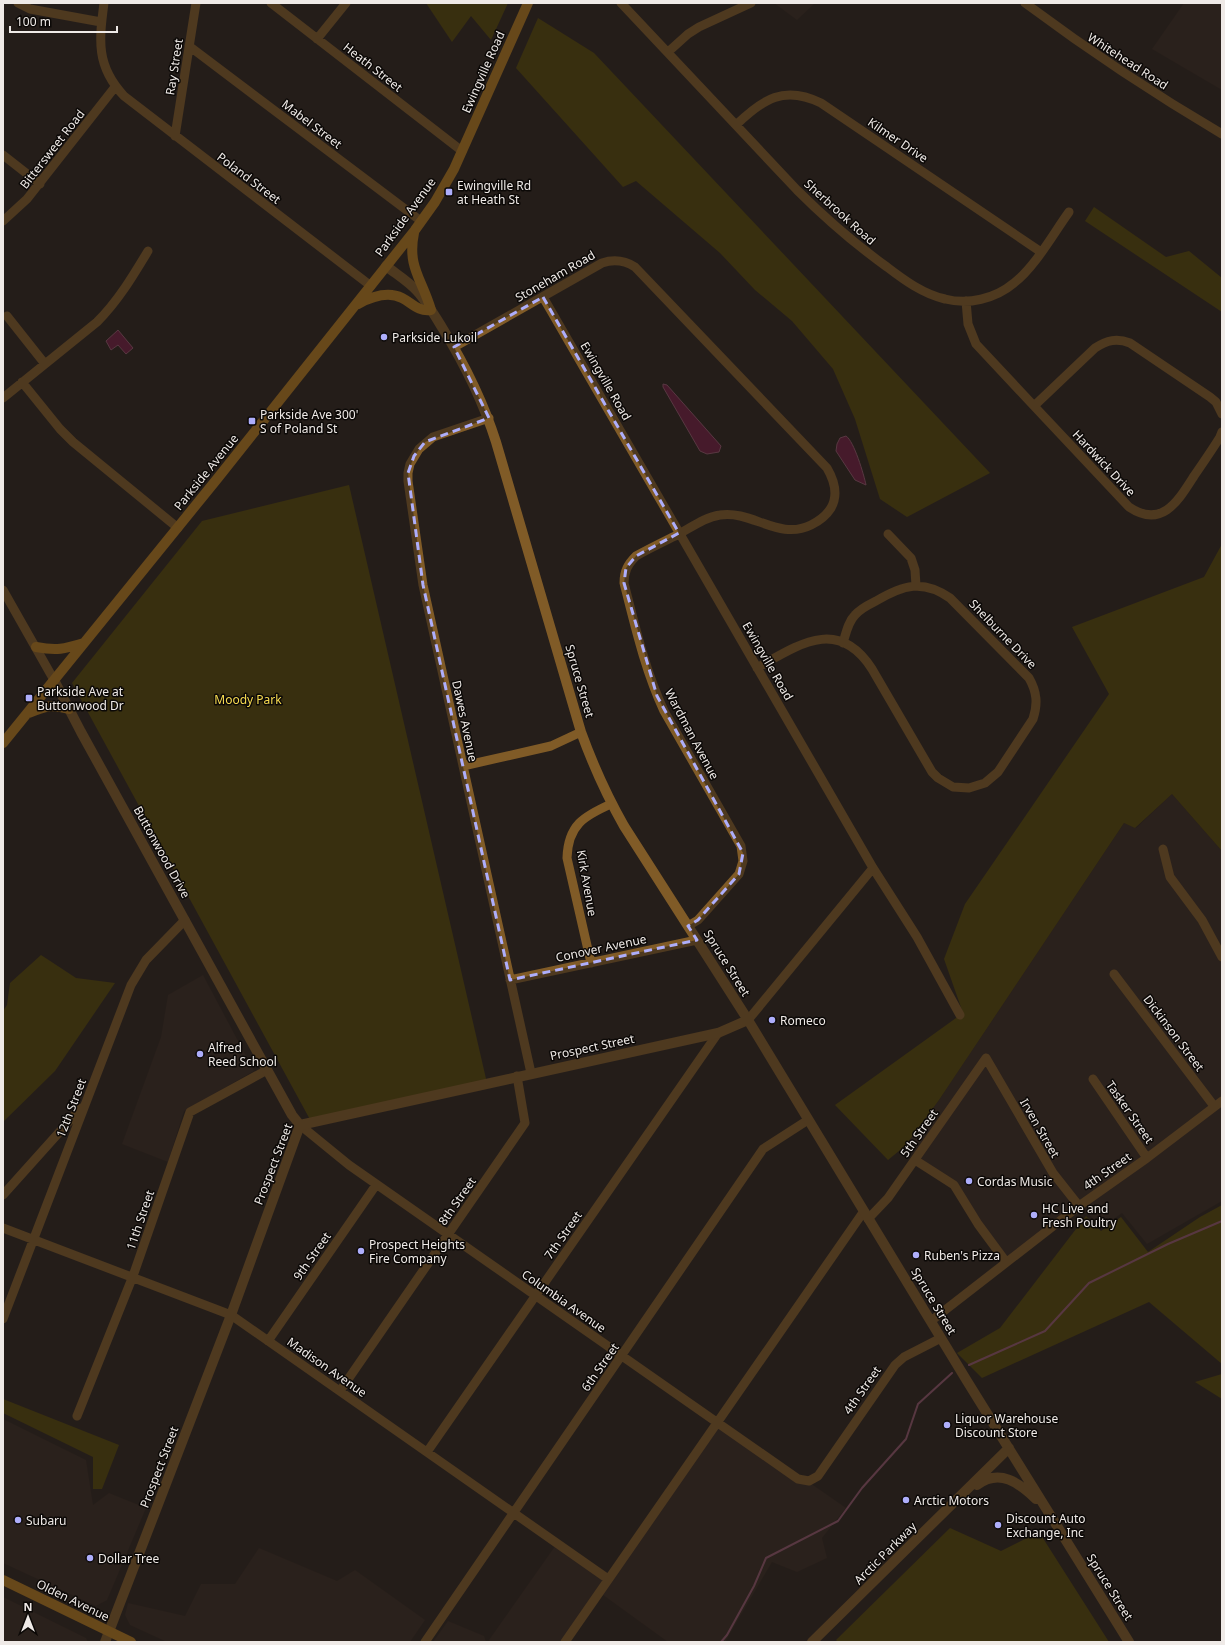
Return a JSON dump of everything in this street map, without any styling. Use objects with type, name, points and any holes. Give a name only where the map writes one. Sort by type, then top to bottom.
[{"type":"main road","name":"Ewingville Road","points":[[452,174],[528,3]]},
{"type":"main road","name":"Parkside Avenue","points":[[3,744],[178,528],[415,230],[435,202],[452,174]]},
{"type":"main road","points":[[355,305],[379,296],[390,296],[401,298],[424,311],[431,310],[413,265],[412,245],[415,230]]},
{"type":"main road","points":[[36,647],[51,650],[62,650],[84,643]]},
{"type":"main road","points":[[27,714],[43,707],[52,706],[69,709]]},
{"type":"main road","name":"Olden Avenue","points":[[3,1580],[131,1642]]},
{"type":"street","points":[[18,3],[30,9],[101,22]]},
{"type":"street","name":"Poland Street","points":[[104,3],[99,38],[102,60],[115,87],[127,100],[370,286]]},
{"type":"street","name":"Ray Street","points":[[174,136],[196,3]]},
{"type":"street","name":"Heath Street","points":[[271,3],[462,151]]},
{"type":"street","points":[[317,39],[346,3]]},
{"type":"street","name":"Sherbrook Road","points":[[621,3],[823,216],[870,255],[900,277],[930,293],[945,299],[966,301],[991,296],[1013,284],[1023,275],[1041,252],[1069,212]]},
{"type":"street","points":[[668,52],[688,34],[699,27],[751,3]]},
{"type":"street","name":"Whitehead Road","points":[[1025,3],[1081,44],[1222,134]]},
{"type":"street","name":"Mabel Street","points":[[189,46],[421,221]]},
{"type":"street","name":"Bittersweet Road","points":[[3,221],[27,199],[40,184],[115,87]]},
{"type":"street","name":"Kilmer Drive","points":[[736,125],[754,108],[774,98],[793,95],[813,99],[1041,252]]},
{"type":"street","points":[[3,155],[40,184]]},
{"type":"street","points":[[3,398],[97,322],[108,311],[148,251]]},
{"type":"street","name":"Stoneham Road","points":[[454,347],[602,262],[616,260],[623,261],[634,267],[827,468],[835,487],[833,504],[829,511],[816,523],[805,528],[790,530],[773,528],[748,518],[732,514],[708,518],[679,534]]},
{"type":"street","name":"Spruce Street","points":[[386,266],[416,290],[431,310],[476,387],[488,418],[581,732],[590,758],[611,804],[748,1020],[941,1338],[1129,1642]]},
{"type":"street","name":"Ewingville Road","points":[[543,297],[873,868]]},
{"type":"street","name":"Hardwick Drive","points":[[966,301],[968,324],[976,344],[1129,507],[1142,514],[1157,514],[1165,512],[1175,504],[1222,432]]},
{"type":"street","points":[[7,316],[45,364]]},
{"type":"street","points":[[1034,406],[1102,343],[1116,340],[1130,343],[1210,397],[1216,402],[1222,414]]},
{"type":"street","points":[[22,382],[60,429],[73,442],[178,528]]},
{"type":"street","name":"Dawes Avenue","points":[[488,418],[425,442],[414,456],[408,473],[408,481],[424,585],[531,1073]]},
{"type":"street","name":"Wardman Avenue","points":[[679,534],[636,556],[626,568],[624,583],[643,654],[657,696],[664,711],[741,846],[743,853],[743,861],[739,874],[698,920],[688,926]]},
{"type":"street","points":[[888,534],[911,558],[914,564],[916,586]]},
{"type":"street","name":"Shelburne Drive","points":[[757,668],[800,644],[809,641],[827,639],[852,647],[866,660],[932,772],[938,778],[953,787],[969,788],[985,783],[992,778],[1033,719],[1037,702],[1034,686],[1029,678],[950,598],[935,589],[907,586],[892,591],[861,609],[850,621],[843,643]]},
{"type":"street","name":"Buttonwood Drive","points":[[3,590],[6,602],[36,647],[184,920],[292,1115],[300,1125]]},
{"type":"street","points":[[463,766],[551,746],[581,732]]},
{"type":"street","name":"Kirk Avenue","points":[[591,963],[568,858],[568,848],[573,832],[578,824],[594,812],[611,804]]},
{"type":"street","points":[[1163,849],[1170,877],[1209,930],[1222,957]]},
{"type":"street","points":[[748,1020],[873,868],[916,937],[960,1015]]},
{"type":"street","name":"12th Street","points":[[3,1319],[131,985],[146,960],[184,920]]},
{"type":"street","name":"Conover Avenue","points":[[510,980],[697,940]]},
{"type":"street","name":"Dickinson Street","points":[[1114,974],[1218,1104]]},
{"type":"street","name":"Prospect Street","points":[[105,1642],[231,1315],[300,1125],[437,1096],[516,1076],[718,1032],[748,1020]]},
{"type":"street","name":"7th Street","points":[[427,1452],[718,1032]]},
{"type":"street","name":"5th Street","points":[[565,1642],[716,1422],[866,1215],[888,1198],[986,1058]]},
{"type":"street","name":"Irven Street","points":[[986,1058],[1053,1173],[1079,1206]]},
{"type":"street","name":"11th Street","points":[[77,1416],[133,1276],[190,1112],[267,1070]]},
{"type":"street","name":"8th Street","points":[[340,1391],[525,1123],[516,1076]]},
{"type":"street","name":"Tasker Street","points":[[1093,1079],[1148,1158]]},
{"type":"street","points":[[3,1195],[85,1104]]},
{"type":"street","name":"4th Street","points":[[931,1321],[1079,1206],[1148,1158],[1218,1104]]},
{"type":"street","name":"6th Street","points":[[425,1642],[763,1150],[808,1120]]},
{"type":"street","name":"Columbia Avenue","points":[[300,1125],[376,1185],[798,1479],[809,1481],[814,1479],[819,1474]]},
{"type":"street","points":[[915,1160],[954,1185],[978,1224],[1006,1262]]},
{"type":"street","name":"9th Street","points":[[268,1341],[376,1185]]},
{"type":"street","name":"Madison Avenue","points":[[3,1228],[133,1276],[231,1315],[608,1579]]},
{"type":"street","name":"4th Street","points":[[819,1474],[895,1365],[904,1357],[941,1338]]},
{"type":"street","name":"Arctic Parkway","points":[[812,1642],[1009,1448]]},
{"type":"street","points":[[943,1513],[980,1484],[992,1478],[1007,1479],[1016,1482],[1045,1506]]},
{"type":"highlighted area","points":[[543,297],[679,533],[636,556],[626,568],[624,583],[657,696],[743,853],[739,874],[698,920],[688,926],[697,940],[510,980],[423,585],[408,473],[414,456],[425,442],[489,418],[454,347]]},
{"type":"shaded area","points":[[774,3],[815,3],[797,20]]},
{"type":"shaded area","points":[[1184,3],[1222,3],[1222,90],[1152,49]]},
{"type":"shaded area","points":[[118,330],[133,348],[126,354],[118,345],[111,350],[106,341]]},
{"type":"shaded area","points":[[663,384],[667,385],[721,446],[719,452],[707,454],[700,451],[663,387]]},
{"type":"shaded area","points":[[846,436],[855,451],[866,485],[855,480],[836,451],[840,438]]},
{"type":"shaded area","points":[[1172,794],[1222,851],[1222,1201],[1147,1244],[1122,1213],[1101,1228],[1081,1205],[1008,1260],[952,1182],[905,1146],[939,1100],[1124,823],[1136,828]]},
{"type":"shaded area","name":"Alfred Reed School","points":[[203,975],[254,1071],[184,1111],[168,1162],[122,1144],[161,1037],[168,995]]},
{"type":"shaded area","points":[[717,1418],[846,1508],[822,1538],[827,1558],[797,1572],[772,1562],[725,1642],[668,1642],[599,1592],[564,1642],[490,1642],[489,1640],[558,1542],[608,1573]]},
{"type":"shaded area","points":[[3,1419],[86,1460],[93,1505],[109,1493],[146,1508],[107,1600],[96,1606],[3,1563]]},
{"type":"shaded area","points":[[259,1548],[337,1581],[355,1570],[425,1620],[410,1642],[167,1642],[130,1625],[125,1615],[128,1603],[185,1616],[201,1584],[235,1584]]},
{"type":"shaded area","points":[[3,1597],[86,1638],[88,1642],[3,1642]]},
{"type":"shaded area","points":[[448,1621],[484,1636],[486,1642],[433,1642]]},
{"type":"green space","points":[[426,3],[508,3],[491,40],[471,16],[452,42]]},
{"type":"green space","points":[[538,18],[594,53],[990,473],[907,517],[880,499],[855,419],[833,369],[792,321],[755,290],[720,253],[636,181],[623,187],[516,68]]},
{"type":"green space","points":[[1094,207],[1166,257],[1189,251],[1222,278],[1222,312],[1085,221]]},
{"type":"green space","name":"Moody Park","points":[[349,485],[487,1083],[313,1125],[72,683],[202,521]]},
{"type":"green space","points":[[1222,544],[1222,851],[1172,794],[1135,828],[1124,823],[939,1100],[905,1146],[888,1160],[835,1105],[963,1013],[944,959],[965,904],[1109,694],[1072,627],[1204,577]]},
{"type":"green space","points":[[41,955],[76,978],[115,983],[55,1071],[3,1122],[3,1011],[7,1005],[10,983]]},
{"type":"green space","points":[[1222,1205],[1222,1364],[1149,1302],[982,1378],[957,1353],[1000,1328],[1086,1216],[1101,1231],[1121,1217],[1148,1252],[1200,1217]]},
{"type":"green space","points":[[1222,1374],[1222,1399],[1195,1382]]},
{"type":"green space","points":[[3,1399],[119,1445],[102,1489],[93,1489],[93,1457],[3,1413]]},
{"type":"green space","points":[[950,1528],[1001,1551],[1039,1532],[1109,1642],[838,1642],[836,1640]]},
{"type":"waterway","points":[[969,1365],[1045,1331],[1089,1283],[1168,1244],[1222,1221]]},
{"type":"waterway","points":[[721,1642],[727,1635],[754,1586],[766,1558],[838,1521],[862,1488],[906,1439],[918,1404],[952,1373]]},
{"type":"place","name":"Ewingville Rd at Heath St","points":[[449,192]]},
{"type":"place","name":"Parkside Lukoil","points":[[384,337]]},
{"type":"place","name":"Parkside Ave 300' S of Poland St","points":[[252,421]]},
{"type":"place","name":"Parkside Ave at Buttonwood Dr","points":[[29,698]]},
{"type":"place","name":"Romeco","points":[[772,1020]]},
{"type":"place","name":"Alfred Reed School","points":[[200,1054]]},
{"type":"place","name":"Cordas Music","points":[[969,1181]]},
{"type":"place","name":"HC Live and Fresh Poultry","points":[[1034,1215]]},
{"type":"place","name":"Prospect Heights Fire Company","points":[[361,1251]]},
{"type":"place","name":"Ruben's Pizza","points":[[916,1255]]},
{"type":"place","name":"Liquor Warehouse Discount Store","points":[[947,1425]]},
{"type":"place","name":"Arctic Motors","points":[[906,1500]]},
{"type":"place","name":"Subaru","points":[[18,1520]]},
{"type":"place","name":"Discount Auto Exchange, Inc","points":[[998,1525]]},
{"type":"place","name":"Dollar Tree","points":[[90,1558]]}]
